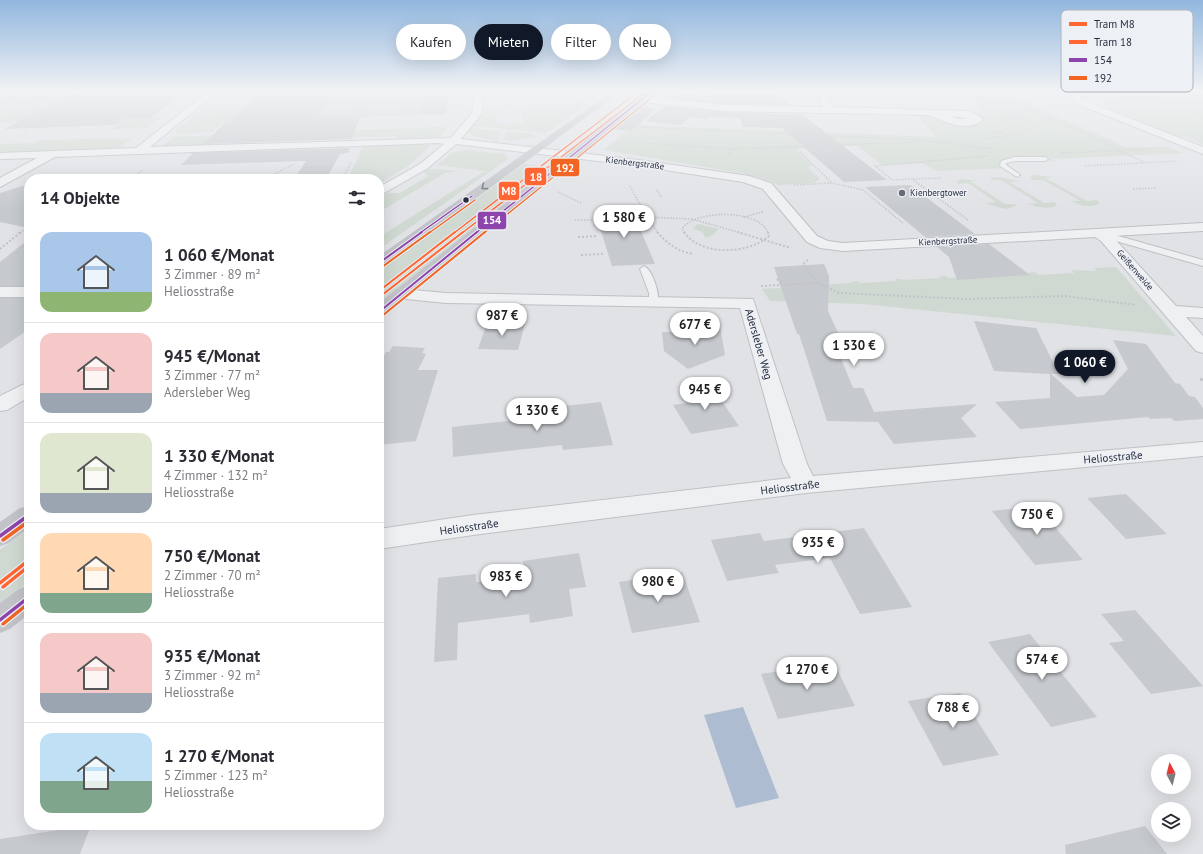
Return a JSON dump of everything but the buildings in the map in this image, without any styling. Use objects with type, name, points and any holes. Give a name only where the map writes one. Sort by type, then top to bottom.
[{"type":"main road","points":[[384,259],[562,131]]},
{"type":"main road","points":[[384,308],[603,131]]},
{"type":"main road","points":[[0,536],[24,519]]},
{"type":"main road","points":[[0,620],[24,601]]},
{"type":"street","points":[[140,150],[164,131]]},
{"type":"street","points":[[384,189],[424,166],[454,141],[462,131]]},
{"type":"street","points":[[1152,131],[1203,151]]},
{"type":"street","name":"Kienbergstraße","points":[[0,156],[439,140],[573,155],[715,177],[745,179],[767,186],[812,239],[825,245],[843,247],[1203,227]]},
{"type":"street","points":[[0,183],[53,154]]},
{"type":"street","name":"Geißenweide","points":[[1097,232],[1106,238],[1203,347]]},
{"type":"street","points":[[0,292],[24,292]]},
{"type":"street","name":"Adersleber Weg","points":[[402,294],[446,298],[570,297],[747,303],[795,464],[806,485]]},
{"type":"street","points":[[1170,311],[1203,313]]},
{"type":"street","points":[[0,405],[24,392]]},
{"type":"street","name":"Heliosstraße","points":[[384,538],[473,525],[806,485],[1203,449]]},
{"type":"lane","points":[[1017,175],[1003,166],[1003,162],[1007,160],[1045,159]]},
{"type":"lane","points":[[1097,232],[1203,263]]},
{"type":"lane","points":[[644,269],[654,293],[654,301]]},
{"type":"path","points":[[710,131],[926,142]]},
{"type":"path","points":[[979,139],[1018,134],[1027,131]]},
{"type":"path","points":[[1075,131],[1122,150]]},
{"type":"path","points":[[649,144],[730,149],[957,140]]},
{"type":"path","points":[[1101,142],[1111,141]]},
{"type":"path","points":[[969,146],[991,153]]},
{"type":"path","points":[[795,147],[832,183]]},
{"type":"path","points":[[1116,150],[1146,163]]},
{"type":"path","points":[[941,178],[892,180],[875,166],[994,156]]},
{"type":"path","points":[[1085,166],[1178,161]]},
{"type":"path","points":[[912,179],[992,238]]},
{"type":"path","points":[[790,185],[832,183],[863,190],[926,242]]},
{"type":"path","points":[[630,186],[646,217],[669,242],[682,252],[694,254]]},
{"type":"path","points":[[1133,189],[1156,188]]},
{"type":"path","points":[[657,190],[660,197]]},
{"type":"path","points":[[572,199],[581,203]]},
{"type":"path","points":[[744,217],[768,211]]},
{"type":"path","points":[[716,214],[744,217],[763,225],[768,231],[769,236],[766,241],[757,246],[745,249],[730,250],[701,245],[690,240],[684,235],[682,229],[685,224],[692,219],[716,214]]},
{"type":"path","points":[[646,217],[692,219],[766,241]]},
{"type":"path","points":[[575,220],[593,220]]},
{"type":"path","points":[[0,249],[24,230]]},
{"type":"path","points":[[578,237],[598,236]]},
{"type":"path","points":[[581,255],[603,254]]},
{"type":"path","points":[[777,279],[782,285]]},
{"type":"path","points":[[747,303],[737,288],[818,283],[839,293],[967,298],[1065,296],[1141,306]]},
{"type":"shaded area","points":[[175,131],[213,131],[178,134]]},
{"type":"shaded area","points":[[339,131],[445,131],[439,137],[396,139],[397,136],[208,142],[204,146],[161,147],[174,137]]},
{"type":"shaded area","points":[[468,131],[500,131],[498,141],[472,136]]},
{"type":"shaded area","points":[[506,131],[533,134],[536,137],[512,141],[503,140]]},
{"type":"shaded area","points":[[523,131],[549,131],[546,133]]},
{"type":"shaded area","points":[[626,131],[781,131],[936,137],[931,131],[1090,131],[1126,147],[1168,147],[1183,153],[1051,159],[1057,162],[1027,160],[1009,163],[1008,165],[1010,168],[936,171],[922,163],[882,165],[857,146],[795,149],[813,166],[807,167],[820,179],[813,183],[778,185],[768,180],[741,173],[604,150]]},
{"type":"shaded area","points":[[1156,131],[1203,131],[1203,144],[1185,137],[1166,135]]},
{"type":"shaded area","points":[[132,138],[117,149],[0,153],[0,144],[32,143],[42,140]]},
{"type":"shaded area","points":[[422,144],[431,146],[408,166],[384,181],[384,174],[350,174],[363,146]]},
{"type":"shaded area","points":[[467,150],[504,154],[508,159],[384,246],[384,234],[485,171],[437,165],[453,152]]},
{"type":"shaded area","points":[[524,164],[550,167],[384,299],[384,267]]},
{"type":"shaded area","points":[[433,169],[459,171],[445,173],[384,209],[384,195],[388,193],[400,193],[428,176],[422,171]]},
{"type":"shaded area","points":[[1033,175],[1054,177],[1045,178],[1087,201],[1097,200],[1100,203],[1089,206],[1070,201],[1081,201],[1043,180],[1033,180],[1030,177]]},
{"type":"shaded area","points":[[999,177],[1020,181],[1010,182],[1044,203],[1055,202],[1057,205],[1046,208],[1028,204],[1038,203],[1001,180],[991,180],[991,178]]},
{"type":"shaded area","points":[[962,179],[979,181],[970,181],[1005,204],[1015,204],[1016,206],[1006,209],[985,203],[996,202],[968,183],[957,184],[957,181]]},
{"type":"shaded area","points":[[698,224],[719,229],[713,235],[706,238],[702,232],[693,228]]},
{"type":"shaded area","points":[[1116,267],[1176,336],[863,304],[770,301],[762,289],[851,283],[850,282],[858,281],[860,283],[896,281],[895,279],[941,278],[939,276],[946,276],[948,278],[1030,275],[1028,273],[1035,272],[1038,275],[1074,273],[1072,270],[1097,271],[1094,268]]},
{"type":"shaded area","points":[[24,533],[24,585],[0,604],[0,550]]},
{"type":"water","points":[[743,707],[779,798],[736,808],[704,715]]},
{"type":"tram line","name":"M8","points":[[384,287],[587,131]]},
{"type":"tram line","name":"18","points":[[384,293],[595,131]]},
{"type":"tram line","name":"M8","points":[[0,583],[24,564]]},
{"type":"tram line","name":"18","points":[[3,587],[24,570]]},
{"type":"transit line","name":"154","points":[[384,308],[603,131]]},
{"type":"transit line","name":"192","points":[[384,314],[611,131]]},
{"type":"transit line","name":"154","points":[[384,259],[472,196]]},
{"type":"transit line","name":"192","points":[[384,266],[475,200]]},
{"type":"transit line","name":"154","points":[[0,536],[24,519]]},
{"type":"transit line","name":"192","points":[[3,540],[24,525]]},
{"type":"transit line","name":"154","points":[[0,620],[24,601]]},
{"type":"transit line","name":"192","points":[[3,624],[24,607]]},
{"type":"place","name":"Kienbergtower","points":[[902,193]]}]
